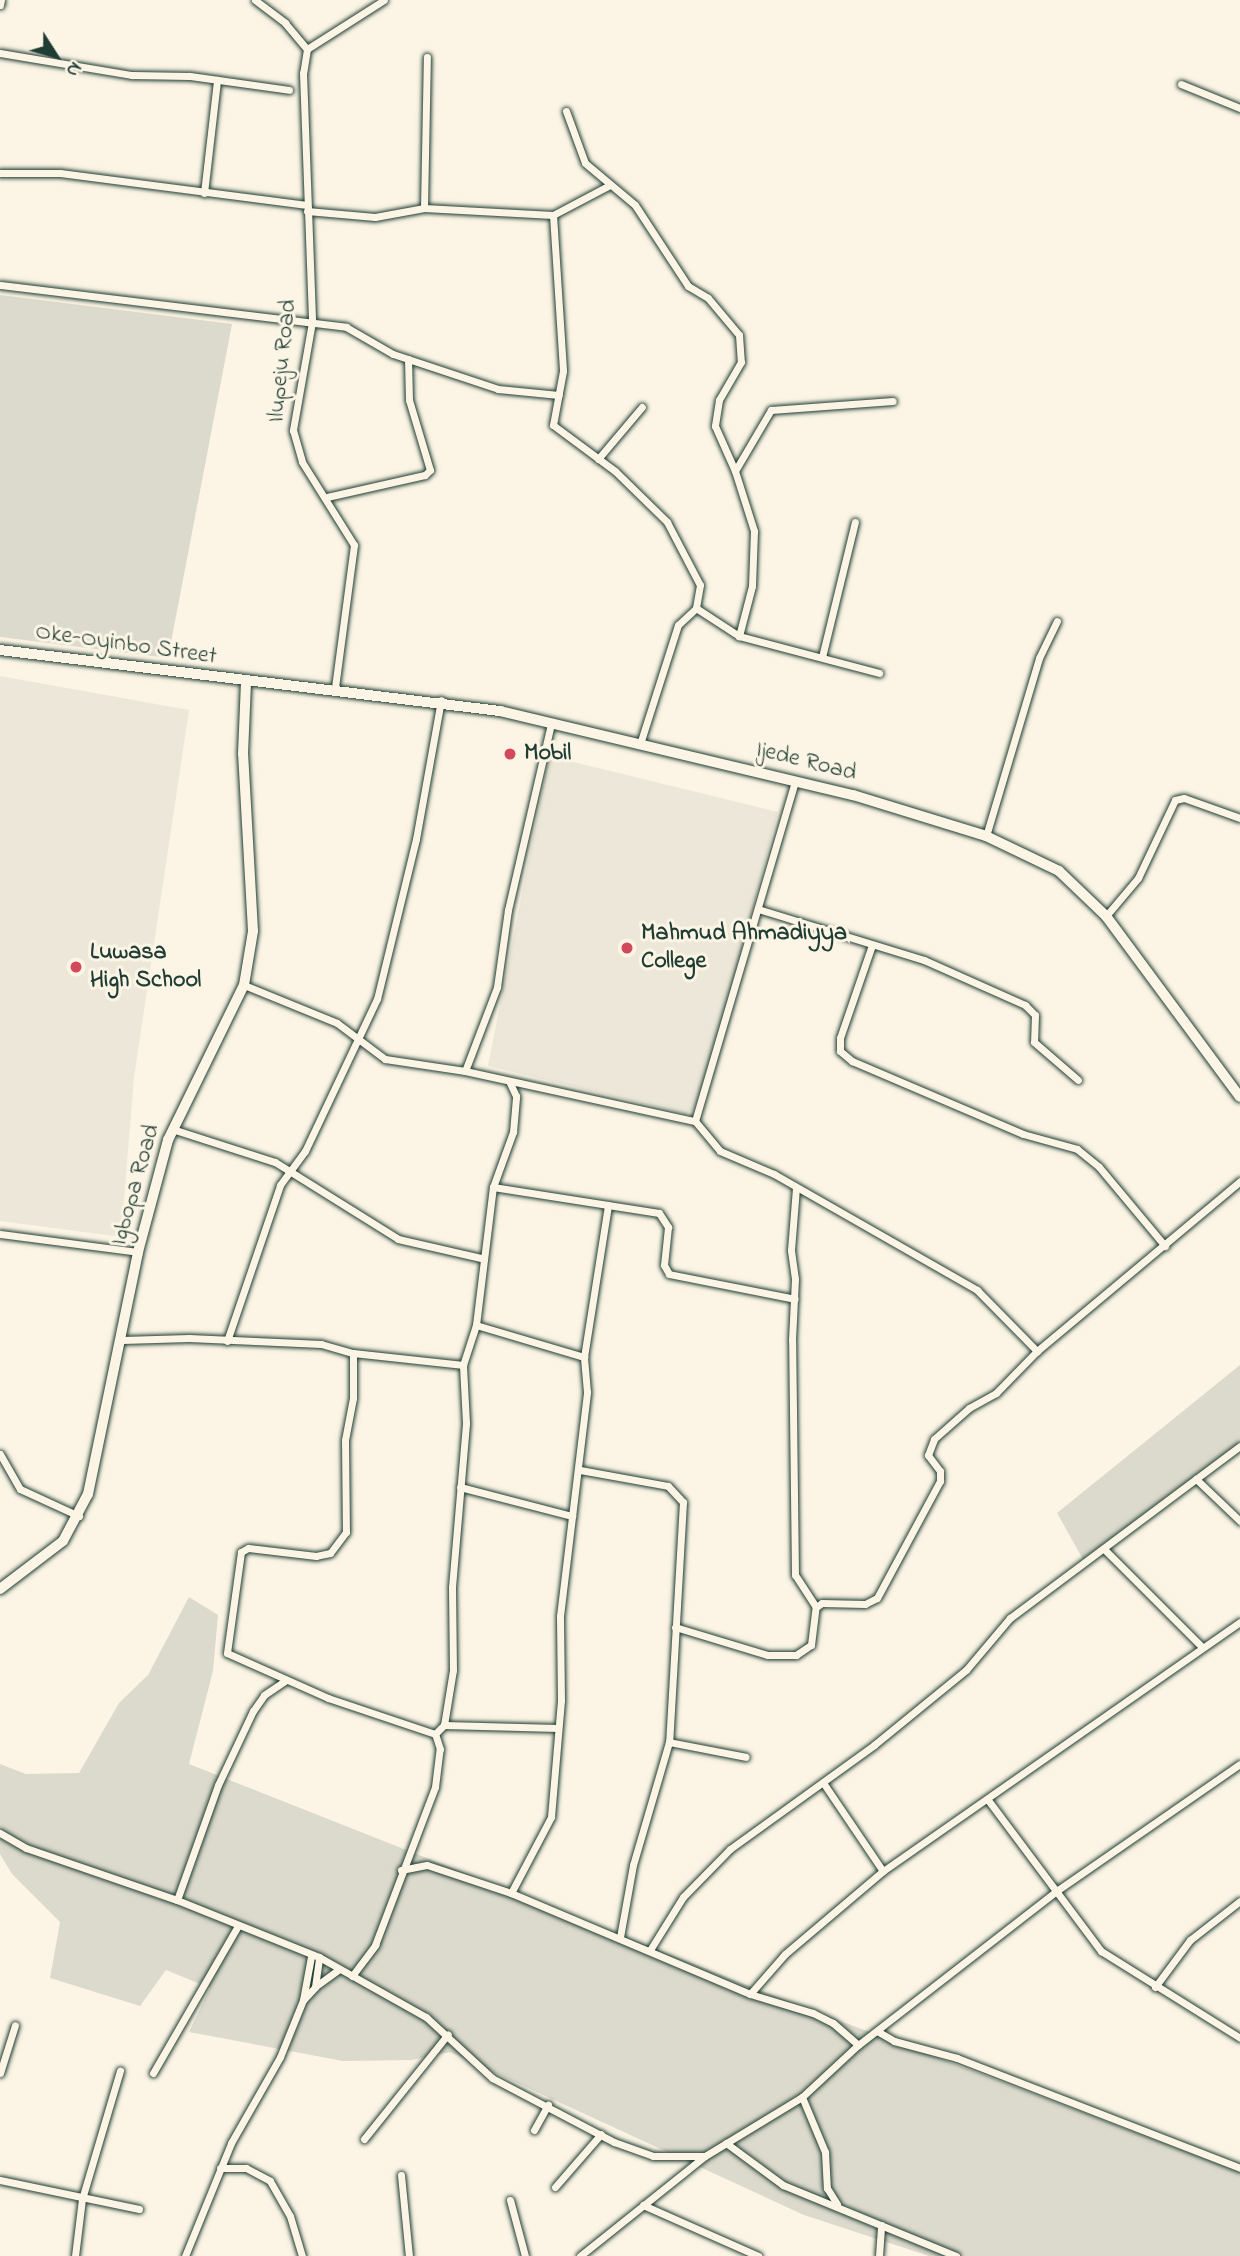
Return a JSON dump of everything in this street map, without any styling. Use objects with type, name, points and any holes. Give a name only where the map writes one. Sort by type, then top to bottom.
[{"type":"main road","name":"Oke-Oyinbo Street","points":[[0,650],[246,683]]},
{"type":"main road","name":"Ijede Road","points":[[246,683],[335,688],[441,700],[795,781],[930,816],[986,835],[1059,871],[1106,916],[1240,1097]]},
{"type":"street","points":[[255,0],[285,23],[307,49],[384,0]]},
{"type":"street","name":"Ilupeju Road","points":[[307,49],[307,208],[312,322],[295,446],[310,478],[327,497],[354,545],[335,688]]},
{"type":"street","points":[[0,53],[132,75],[217,80],[289,90]]},
{"type":"street","points":[[424,208],[427,57]]},
{"type":"street","points":[[204,193],[217,80]]},
{"type":"street","points":[[1181,84],[1240,108]]},
{"type":"street","points":[[566,111],[585,163],[640,212],[688,286],[708,298],[739,335],[741,362],[719,400],[715,426],[735,471],[754,531],[755,556],[739,636]]},
{"type":"street","points":[[0,173],[60,173],[375,217],[424,208],[554,215],[610,186]]},
{"type":"street","points":[[554,215],[563,371],[553,425],[598,459],[667,522],[678,551],[698,578],[696,608],[678,625],[640,744]]},
{"type":"street","points":[[0,285],[223,316],[312,322],[354,329],[380,348],[498,389],[559,395]]},
{"type":"street","points":[[327,497],[425,475],[430,470],[410,400],[408,359]]},
{"type":"street","points":[[735,471],[771,410],[893,401]]},
{"type":"street","points":[[598,459],[642,407]]},
{"type":"street","points":[[822,657],[855,522]]},
{"type":"street","points":[[696,608],[739,636],[879,673]]},
{"type":"street","points":[[986,835],[1039,658],[1057,621]]},
{"type":"street","name":"Igbopa Road","points":[[0,1589],[44,1560],[79,1516],[93,1475],[138,1252],[172,1129],[244,985],[253,931],[243,754],[246,683]]},
{"type":"street","points":[[227,1341],[255,1253],[289,1172],[305,1151],[377,999],[418,827],[441,700]]},
{"type":"street","points":[[465,1071],[497,987],[508,910],[551,724]]},
{"type":"street","points":[[695,1121],[795,781]]},
{"type":"street","points":[[1106,916],[1138,878],[1175,800],[1184,797],[1240,818]]},
{"type":"street","points":[[758,909],[923,960],[1032,1009],[1032,1038],[1078,1080]]},
{"type":"street","points":[[872,945],[840,1038],[845,1056],[1023,1134],[1077,1149],[1099,1167],[1165,1246]]},
{"type":"street","points":[[244,985],[358,1035],[384,1059],[465,1071],[510,1083],[695,1121],[720,1151],[796,1188],[977,1290],[1037,1351]]},
{"type":"street","points":[[435,1734],[444,1725],[453,1670],[452,1587],[467,1423],[463,1365],[476,1325],[481,1258],[493,1187],[513,1132],[516,1096],[510,1083]]},
{"type":"street","points":[[516,1096],[524,1086]]},
{"type":"street","points":[[172,1129],[275,1162],[398,1239],[481,1258]]},
{"type":"street","points":[[816,1607],[822,1602],[865,1604],[877,1598],[940,1481],[940,1471],[928,1455],[929,1445],[969,1408],[996,1393],[1037,1351],[1240,1181]]},
{"type":"street","points":[[493,1187],[664,1216],[668,1227],[664,1265],[669,1274],[795,1298]]},
{"type":"street","points":[[675,1627],[768,1655],[796,1655],[811,1645],[816,1607],[795,1575],[795,1298],[791,1250],[796,1188]]},
{"type":"street","points":[[510,1893],[551,1817],[558,1728],[560,1616],[580,1471],[587,1392],[584,1357],[608,1205]]},
{"type":"street","points":[[0,1234],[138,1252]]},
{"type":"street","points":[[476,1325],[584,1357]]},
{"type":"street","points":[[122,1340],[321,1344],[353,1353],[463,1365]]},
{"type":"street","points":[[353,1353],[353,1398],[345,1440],[346,1532],[330,1553],[316,1556],[248,1548],[238,1558],[227,1653],[286,1680],[435,1734]]},
{"type":"street","points":[[650,1950],[683,1897],[730,1849],[824,1784],[966,1670],[1010,1618],[1240,1446]]},
{"type":"street","points":[[0,1454],[20,1489],[79,1516]]},
{"type":"street","points":[[580,1471],[668,1486],[680,1494],[683,1502],[669,1742],[633,1865],[620,1937]]},
{"type":"street","points":[[1196,1479],[1240,1521]]},
{"type":"street","points":[[460,1487],[572,1516]]},
{"type":"street","points":[[1104,1549],[1202,1647]]},
{"type":"street","points":[[750,1994],[785,1954],[883,1871],[1240,1622]]},
{"type":"street","points":[[177,1900],[218,1785],[253,1711],[264,1695],[286,1680]]},
{"type":"street","points":[[444,1725],[558,1728]]},
{"type":"street","points":[[352,1976],[375,1945],[401,1870],[435,1787],[440,1749],[435,1734]]},
{"type":"street","points":[[669,1742],[746,1757]]},
{"type":"street","points":[[580,2256],[705,2156],[802,2097],[858,2045],[1058,1890],[1240,1764]]},
{"type":"street","points":[[824,1784],[883,1871]]},
{"type":"street","points":[[988,1800],[1058,1890],[1083,1932],[1101,1951],[1240,2038]]},
{"type":"street","points":[[0,1833],[26,1848],[177,1900],[315,1957],[414,2009],[448,2034],[492,2078],[601,2133],[653,2156],[705,2156]]},
{"type":"street","points":[[401,1870],[427,1865],[510,1893],[620,1937],[750,1994],[813,2013],[833,2023],[858,2045]]},
{"type":"street","points":[[1155,1987],[1190,1940],[1240,1900]]},
{"type":"street","points":[[153,2073],[239,1926]]},
{"type":"street","points":[[315,1957],[315,1987]]},
{"type":"street","points":[[185,2256],[220,2168],[280,2057],[303,2000],[315,1957]]},
{"type":"street","points":[[303,2000],[339,1969]]},
{"type":"street","points":[[0,2073],[15,2025]]},
{"type":"street","points":[[877,2031],[1240,2168]]},
{"type":"street","points":[[364,2138],[448,2034]]},
{"type":"street","points":[[75,2256],[82,2199],[120,2071]]},
{"type":"street","points":[[802,2097],[825,2152],[827,2188],[838,2207]]},
{"type":"street","points":[[534,2130],[548,2105]]},
{"type":"street","points":[[555,2187],[601,2133]]},
{"type":"street","points":[[726,2143],[775,2180],[957,2256]]},
{"type":"street","points":[[220,2168],[246,2168],[270,2181],[290,2216],[302,2256]]},
{"type":"street","points":[[401,2175],[409,2256]]},
{"type":"street","points":[[0,2180],[139,2209]]},
{"type":"street","points":[[510,2200],[525,2256]]},
{"type":"street","points":[[643,2206],[758,2256]]},
{"type":"street","points":[[879,2256],[881,2225]]},
{"type":"shaded area","points":[[0,295],[232,324],[168,658],[0,637]]},
{"type":"shaded area","name":"Luwasa High School","points":[[0,676],[189,710],[134,1077],[121,1237],[0,1221]]},
{"type":"shaded area","name":"Mahmud Ahmadiyya College","points":[[549,756],[778,812],[710,1068],[693,1110],[686,1114],[488,1066]]},
{"type":"shaded area","points":[[1240,1365],[1240,1443],[1084,1561],[1057,1513]]},
{"type":"shaded area","points":[[189,1597],[218,1615],[213,1671],[189,1764],[785,2000],[1240,2172],[1240,2256],[929,2256],[804,2215],[450,2052],[412,2060],[343,2061],[189,2032],[210,1988],[166,1970],[140,2006],[50,1978],[60,1922],[12,1874],[0,1854],[0,1764],[26,1774],[79,1773],[119,1703],[148,1675]]},
{"type":"place","name":"Mobil","points":[[510,754]]},
{"type":"place","name":"Mahmud Ahmadiyya College","points":[[627,948]]},
{"type":"place","name":"Luwasa High School","points":[[76,967]]}]
